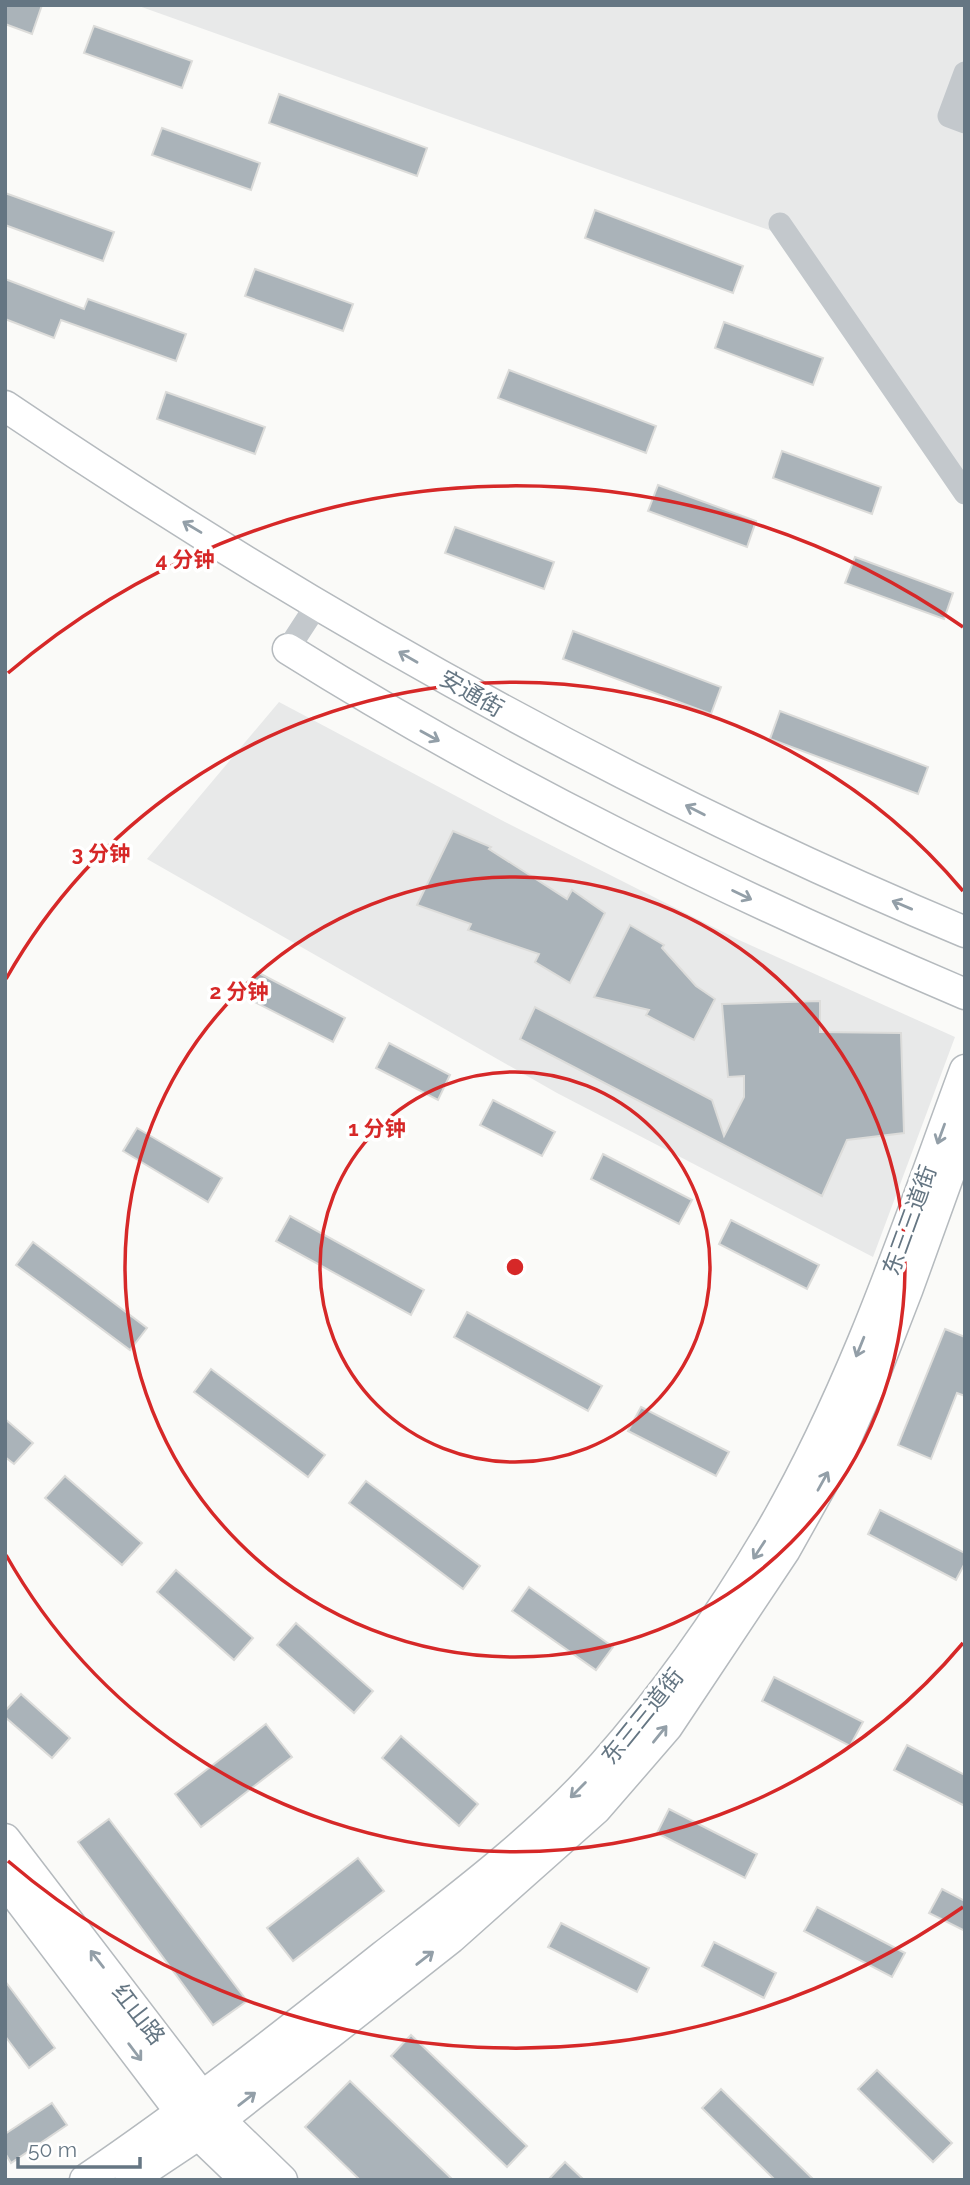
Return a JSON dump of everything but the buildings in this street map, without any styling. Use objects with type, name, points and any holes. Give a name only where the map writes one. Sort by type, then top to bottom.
[{"type":"main road","name":"安通街","points":[[5,406],[122,485],[507,713],[717,821],[861,889],[965,932]]},
{"type":"main road","points":[[288,649],[399,719],[695,872],[965,994]]},
{"type":"main road","name":"东三三道街","points":[[130,2180],[515,1848],[601,1766],[676,1677],[769,1534],[813,1453],[883,1292],[965,1070]]},
{"type":"main road","name":"东三三道街","points":[[85,2180],[201,2117],[451,1938],[596,1809],[667,1727],[785,1550],[841,1450],[904,1300],[965,1130]]},
{"type":"main road","name":"红山路","points":[[5,1839],[246,2180]]},
{"type":"main road","name":"红山路","points":[[5,1881],[201,2117],[282,2180]]},
{"type":"lane","points":[[965,73],[949,116],[965,122]]},
{"type":"lane","points":[[780,223],[965,493]]},
{"type":"lane","points":[[288,649],[318,603]]},
{"type":"shaded area","points":[[136,5],[965,5],[965,507],[780,234]]},
{"type":"shaded area","points":[[279,702],[505,822],[739,940],[955,1037],[873,1257],[557,1093],[147,859]]}]
